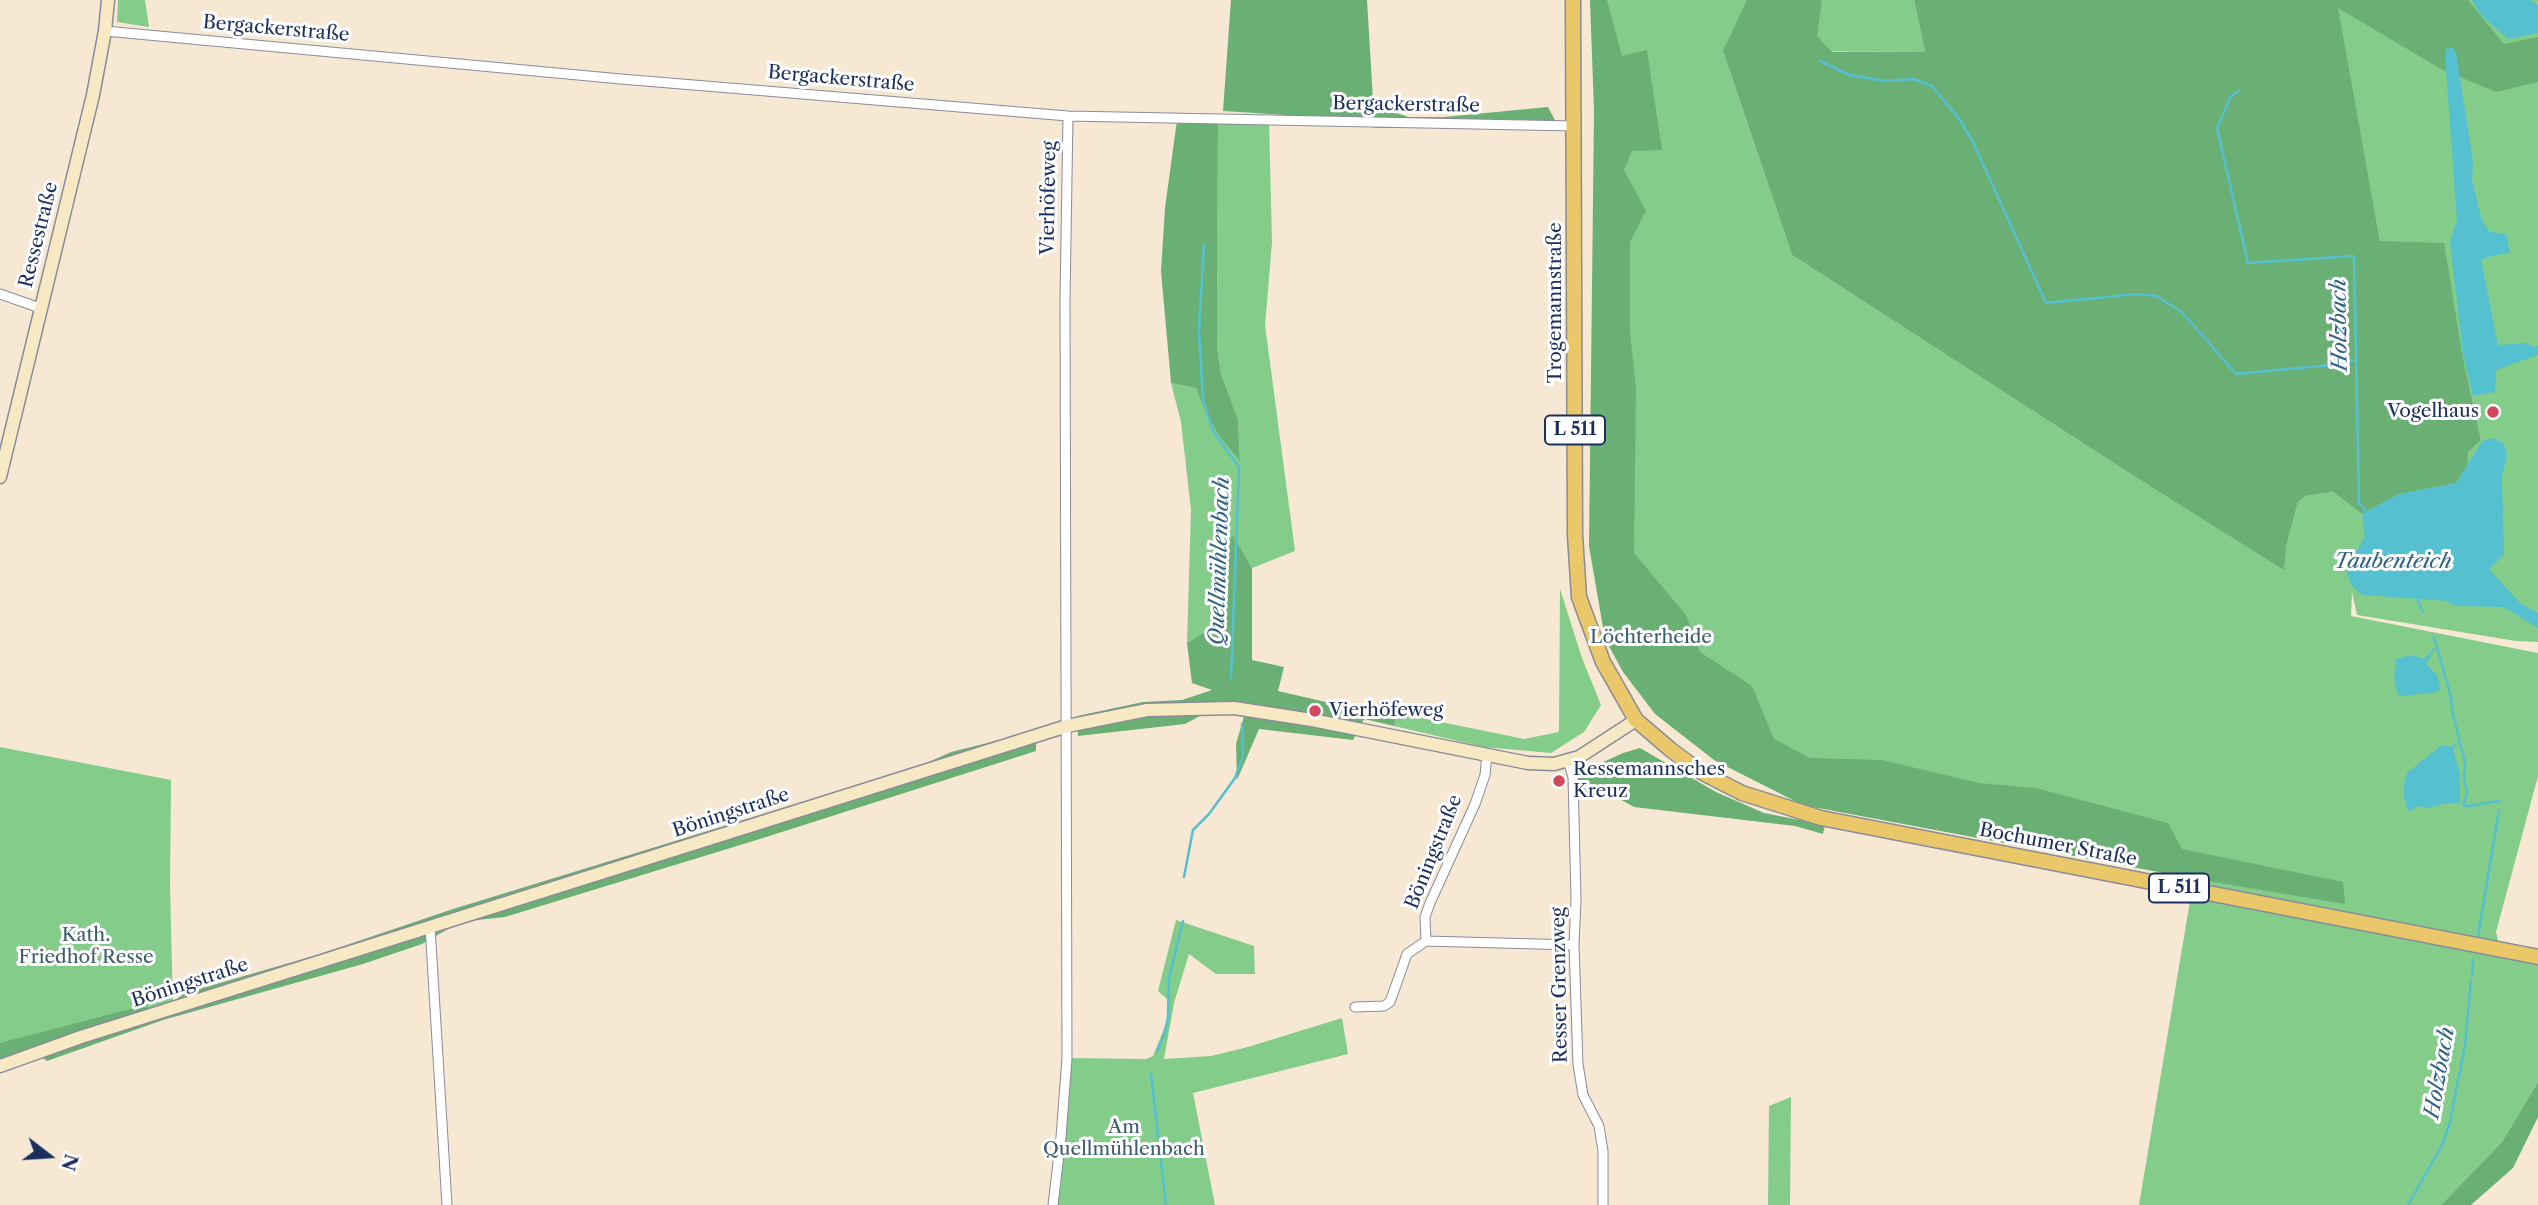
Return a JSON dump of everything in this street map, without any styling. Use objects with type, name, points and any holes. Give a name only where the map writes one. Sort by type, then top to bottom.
[{"type":"main road","name":"Ressestraße","points":[[0,477],[93,95],[108,0]]},
{"type":"main road","name":"L 511","points":[[1573,0],[1575,125]]},
{"type":"main road","name":"Trogemannstraße","points":[[1575,125],[1575,536],[1579,597],[1603,662],[1636,720]]},
{"type":"main road","name":"Böningstraße","points":[[0,1066],[81,1037],[430,926],[621,869],[1067,726],[1147,710],[1234,708],[1312,720],[1528,763],[1568,761],[1579,757],[1636,720]]},
{"type":"main road","name":"Bochumer Straße","points":[[1636,720],[1701,772],[1742,793],[1809,815],[2538,957]]},
{"type":"street","name":"Bergackerstraße","points":[[105,31],[621,79],[1068,116],[1575,125]]},
{"type":"street","name":"Vierhöfeweg","points":[[1053,1205],[1067,1058],[1065,300],[1068,116]]},
{"type":"street","points":[[0,294],[40,308]]},
{"type":"street","name":"Böningstraße","points":[[1355,1007],[1384,1006],[1390,1002],[1407,954],[1426,941],[1425,917],[1475,804],[1485,775],[1487,754]]},
{"type":"street","name":"Resser Grenzweg","points":[[1568,761],[1573,776],[1578,1064],[1583,1095],[1599,1126],[1603,1151],[1603,1205]]},
{"type":"street","points":[[430,926],[447,1205]]},
{"type":"street","points":[[1426,941],[1574,944]]},
{"type":"green space","points":[[118,0],[145,0],[149,27],[117,22]]},
{"type":"green space","points":[[1231,0],[1367,0],[1373,100],[1408,117],[1444,117],[1548,107],[1557,124],[1378,128],[1285,115],[1223,111]]},
{"type":"green space","name":"Löchterheide","points":[[1590,0],[1607,0],[1622,56],[1647,50],[1662,150],[1632,151],[1624,170],[1646,211],[1630,242],[1630,333],[1636,388],[1634,553],[1686,615],[1700,652],[1752,686],[1774,739],[1810,758],[1882,760],[1979,783],[2036,788],[2168,823],[2182,849],[2343,882],[2345,904],[1803,805],[1714,760],[1655,714],[1623,672],[1605,639],[1589,546],[1594,111]]},
{"type":"green space","points":[[1607,0],[1914,0],[1925,52],[1723,51],[1792,255],[2126,471],[2284,569],[2287,544],[2298,502],[2306,496],[2333,492],[2362,514],[2468,453],[2481,440],[2461,355],[2380,241],[2337,7],[2463,0],[2538,0],[2538,642],[2516,641],[2357,615],[2352,592],[2351,616],[2538,653],[2538,776],[2496,932],[2502,958],[2538,963],[2538,1082],[2502,1142],[2441,1205],[2139,1205],[2190,901],[2201,880],[1803,805],[1714,760],[1615,538]]},
{"type":"green space","points":[[1747,0],[1822,0],[1817,36],[1832,52],[1925,52],[1914,0],[2468,0],[2504,44],[2538,37],[2538,82],[2496,92],[2441,69],[2338,8],[2380,241],[2444,243],[2463,359],[2481,440],[2468,453],[2467,469],[2456,483],[2399,494],[2362,514],[2333,492],[2306,496],[2298,502],[2287,544],[2284,570],[1792,255],[1723,51]]},
{"type":"green space","points":[[1177,120],[1218,123],[1217,347],[1221,374],[1238,419],[1240,461],[1219,436],[1204,410],[1196,388],[1171,383],[1161,271],[1165,208]]},
{"type":"green space","points":[[1269,120],[1272,243],[1265,325],[1295,551],[1252,568],[1232,535],[1215,625],[1187,643],[1191,510],[1181,422],[1171,383],[1196,388],[1204,410],[1219,436],[1240,460],[1238,419],[1221,374],[1217,347],[1218,123]]},
{"type":"green space","points":[[1232,534],[1252,568],[1252,660],[1284,667],[1278,691],[1343,706],[1400,702],[1394,726],[1364,719],[1353,740],[1259,729],[1237,780],[1236,744],[1247,706],[1226,702],[1185,724],[1078,736],[1077,716],[1143,702],[1182,700],[1212,690],[1192,683],[1187,643],[1215,625]]},
{"type":"green space","points":[[1560,589],[1582,658],[1601,705],[1584,732],[1551,753],[1484,747],[1394,726],[1397,713],[1524,739],[1559,732]]},
{"type":"green space","points":[[1036,731],[1036,751],[763,838],[505,917],[460,922],[422,944],[363,964],[163,1020],[47,1061],[30,1049],[0,1059],[0,1043],[138,1007],[164,1008],[185,993],[317,955],[453,909],[920,766],[951,752]]},
{"type":"green space","name":"Kath. Friedhof Resse","points":[[0,747],[171,780],[173,1009],[0,1063]]},
{"type":"green space","points":[[1640,748],[1716,792],[1764,813],[1825,825],[1823,834],[1795,826],[1634,807],[1600,788],[1577,799],[1577,774]]},
{"type":"green space","name":"Am Quellmühlenbach","points":[[1176,920],[1254,946],[1255,974],[1216,974],[1189,954],[1174,1003],[1164,1059],[1211,1056],[1342,1018],[1348,1054],[1193,1093],[1215,1205],[1053,1205],[1067,1058],[1146,1059],[1153,1056],[1167,1021],[1167,999],[1158,991]]},
{"type":"green space","points":[[2538,1082],[2538,1117],[2513,1168],[2471,1205],[2441,1205],[2502,1142]]},
{"type":"green space","points":[[1791,1097],[1790,1205],[1768,1205],[1769,1106]]},
{"type":"water","points":[[2472,0],[2530,0],[2538,5],[2538,33],[2508,39],[2482,16]]},
{"type":"water","points":[[2453,48],[2473,161],[2472,180],[2482,221],[2490,232],[2506,234],[2510,252],[2481,259],[2498,345],[2528,343],[2532,347],[2538,346],[2538,355],[2496,370],[2495,392],[2473,396],[2463,354],[2450,241],[2457,220],[2445,56],[2446,49]]},
{"type":"water","name":"Taubenteich","points":[[2495,438],[2504,444],[2507,456],[2502,477],[2504,555],[2489,569],[2520,603],[2538,613],[2538,628],[2504,607],[2454,606],[2448,601],[2363,595],[2352,586],[2346,570],[2365,536],[2362,514],[2399,494],[2456,483],[2482,441]]},
{"type":"water","points":[[2437,645],[2426,664],[2438,676],[2440,689],[2436,692],[2402,696],[2398,694],[2394,679],[2396,659],[2411,655],[2424,659]]},
{"type":"water","points":[[2460,741],[2453,749],[2460,775],[2460,804],[2449,803],[2427,808],[2418,806],[2408,812],[2404,796],[2407,773],[2442,745],[2451,747]]},
{"type":"waterway","points":[[1820,61],[1849,75],[1885,81],[1913,79],[1932,86],[1960,120],[1973,142],[2046,303],[2136,294],[2156,296],[2182,312],[2236,374],[2356,360]]},
{"type":"waterway","name":"Holzbach","points":[[2239,91],[2231,96],[2217,128],[2248,263],[2354,256],[2359,503],[2367,512]]},
{"type":"waterway","name":"Quellmühlenbach","points":[[1204,245],[1199,331],[1203,400],[1213,431],[1239,467],[1231,679]]},
{"type":"waterway","name":"Holzbach","points":[[2417,599],[2423,612]]},
{"type":"waterway","name":"Holzbach","points":[[2434,637],[2465,762],[2467,793],[2463,805],[2499,801],[2498,803]]},
{"type":"waterway","name":"Quellmühlenbach","points":[[1184,877],[1193,830],[1209,814],[1235,778],[1243,756],[1242,724]]},
{"type":"waterway","name":"Holzbach","points":[[2478,936],[2499,810]]},
{"type":"waterway","name":"Quellmühlenbach","points":[[1157,1052],[1165,1033],[1169,978],[1183,921]]},
{"type":"waterway","name":"Holzbach","points":[[2472,975],[2473,960]]},
{"type":"waterway","name":"Holzbach","points":[[2408,1205],[2442,1145],[2450,1122],[2465,1045],[2471,980]]},
{"type":"waterway","name":"Quellmühlenbach","points":[[1151,1074],[1166,1205]]},
{"type":"place","name":"Vogelhaus","points":[[2493,412]]},
{"type":"place","name":"Vierhöfeweg","points":[[1315,711]]},
{"type":"place","name":"Ressemannsches Kreuz","points":[[1559,781]]}]
